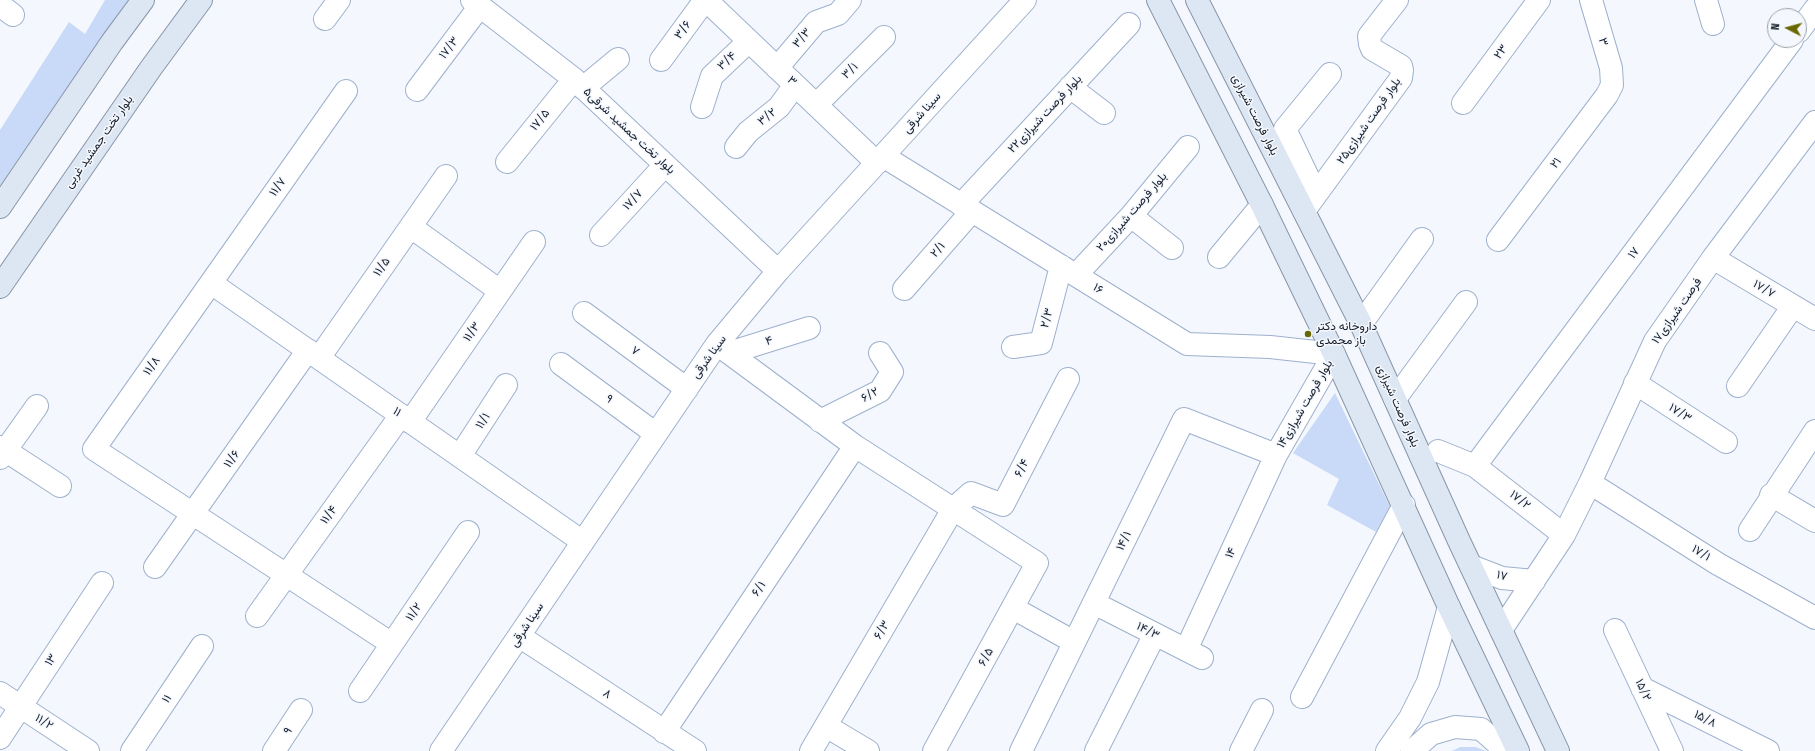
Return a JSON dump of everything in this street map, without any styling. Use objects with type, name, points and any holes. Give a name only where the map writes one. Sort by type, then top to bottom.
[{"type":"main road","points":[[0,207],[112,42],[143,0]]},
{"type":"main road","name":"بلوار تخت جمشید غربی","points":[[0,287],[151,68],[201,0]]},
{"type":"main road","points":[[1158,0],[1262,205],[1334,354],[1404,505],[1449,607],[1518,751]]},
{"type":"main road","name":"بلوار فرصت شیرازی","points":[[1197,0],[1273,151],[1310,202],[1361,324],[1471,566],[1558,751]]},
{"type":"street","points":[[324,19],[339,0]]},
{"type":"street","name":"۳","points":[[705,0],[816,105],[880,160]]},
{"type":"street","name":"۳/۶","points":[[660,60],[705,0]]},
{"type":"street","name":"۳/۳","points":[[777,68],[816,22],[838,14],[850,0]]},
{"type":"street","name":"سینا شرقی","points":[[441,751],[687,389],[723,348],[778,272],[1025,0]]},
{"type":"street","name":"بلوار فرصت شیرازی۲۵","points":[[1310,202],[1401,78],[1401,66],[1372,49],[1369,36],[1397,0]]},
{"type":"street","name":"۲۳","points":[[1463,103],[1539,0]]},
{"type":"street","name":"۳","points":[[1591,0],[1611,68],[1612,85]]},
{"type":"street","points":[[1706,0],[1713,24]]},
{"type":"street","name":"بلوار تخت جمشید شرقی۵","points":[[476,3],[578,83],[778,272]]},
{"type":"street","name":"۱۷/۳","points":[[417,90],[476,3]]},
{"type":"street","points":[[1807,20],[1815,10]]},
{"type":"street","name":"بلوار فرصت شیرازی۲۲","points":[[967,208],[1070,87],[1129,24]]},
{"type":"street","name":"۳/۱","points":[[816,105],[884,37]]},
{"type":"street","name":"۳/۴","points":[[702,107],[712,76],[749,41]]},
{"type":"street","name":"۱۷","points":[[1475,466],[1786,48]]},
{"type":"street","name":"۱۷/۵","points":[[507,162],[578,83],[618,59]]},
{"type":"street","points":[[1273,151],[1285,129],[1330,74]]},
{"type":"street","name":"۳/۲","points":[[736,147],[748,132],[779,107],[796,85]]},
{"type":"street","name":"۲۱","points":[[1498,240],[1607,95],[1612,85]]},
{"type":"street","points":[[1070,87],[1104,113]]},
{"type":"street","name":"۱۱/۷","points":[[211,283],[346,91]]},
{"type":"street","name":"۱۷فرصت شیرازی","points":[[1501,630],[1564,535],[1590,483],[1654,341],[1815,122]]},
{"type":"street","points":[[1285,129],[1310,202]]},
{"type":"street","name":"بلوار فرصت شیرازی۲۰","points":[[1069,271],[1130,216],[1188,147]]},
{"type":"street","name":"۱۶","points":[[880,160],[967,208],[1187,344],[1270,347],[1334,354]]},
{"type":"street","name":"۱۷/۷","points":[[601,235],[665,165]]},
{"type":"street","name":"۱۱/۵","points":[[313,354],[411,227],[446,176]]},
{"type":"street","points":[[1219,257],[1262,205]]},
{"type":"street","name":"۲/۱","points":[[904,289],[967,208]]},
{"type":"street","points":[[1130,216],[1172,248]]},
{"type":"street","points":[[411,227],[500,291]]},
{"type":"street","points":[[1361,324],[1422,239]]},
{"type":"street","name":"۱۱/۳","points":[[405,418],[500,291],[534,242]]},
{"type":"street","name":"۱۷/۷","points":[[1714,258],[1815,319]]},
{"type":"street","name":"۲/۳","points":[[1013,347],[1041,343],[1069,271]]},
{"type":"street","name":"۱۱","points":[[211,283],[583,542]]},
{"type":"street","name":"۱۱/۸","points":[[193,514],[94,449],[211,283]]},
{"type":"street","points":[[1395,399],[1466,302]]},
{"type":"street","points":[[1738,386],[1793,306]]},
{"type":"street","name":"۷","points":[[584,313],[687,389]]},
{"type":"street","name":"۴","points":[[723,348],[809,328]]},
{"type":"street","points":[[723,348],[855,446],[953,509]]},
{"type":"street","name":"۶/۲","points":[[820,421],[880,392],[892,372],[880,353]]},
{"type":"street","name":"۱۱/۶","points":[[156,567],[193,514],[313,354]]},
{"type":"street","name":"بلوار فرصت شیرازی۱۴","points":[[1276,455],[1334,354]]},
{"type":"street","name":"۹","points":[[561,364],[656,434]]},
{"type":"street","name":"۶/۴","points":[[953,509],[971,493],[1003,505],[1068,379]]},
{"type":"street","name":"۱۷/۳","points":[[1635,383],[1726,442]]},
{"type":"street","name":"۱۱/۱","points":[[460,456],[506,385]]},
{"type":"street","points":[[37,406],[2,452],[60,486]]},
{"type":"street","name":"۱۱/۴","points":[[258,616],[286,575],[405,418]]},
{"type":"street","name":"۱۴/۱","points":[[1021,751],[1184,420],[1276,455]]},
{"type":"street","points":[[1750,530],[1771,495],[1815,432]]},
{"type":"street","name":"۶/۱","points":[[664,732],[855,446]]},
{"type":"street","name":"۱۷/۲","points":[[1438,451],[1475,466],[1564,535]]},
{"type":"street","name":"۱۴","points":[[1194,654],[1276,455]]},
{"type":"street","name":"۱۷/۱","points":[[1590,483],[1718,564],[1815,618]]},
{"type":"street","points":[[1771,495],[1815,521]]},
{"type":"street","points":[[1302,697],[1404,505]]},
{"type":"street","name":"۶/۵","points":[[934,751],[1037,563],[953,509]]},
{"type":"street","name":"۶/۳","points":[[811,751],[953,509]]},
{"type":"street","points":[[193,514],[392,644]]},
{"type":"street","name":"۱۱/۲","points":[[360,691],[468,532]]},
{"type":"street","name":"۱۷","points":[[1471,566],[1502,578],[1534,581]]},
{"type":"street","name":"۱۳","points":[[0,738],[102,582]]},
{"type":"street","name":"۱۴/۳","points":[[1094,603],[1194,654]]},
{"type":"street","points":[[1387,751],[1410,718],[1428,682],[1449,607]]},
{"type":"street","points":[[1012,608],[1074,642]]},
{"type":"street","name":"۱۵/۲","points":[[1615,630],[1672,751]]},
{"type":"street","points":[[1096,751],[1155,634]]},
{"type":"street","name":"۸","points":[[519,636],[664,732],[687,749]]},
{"type":"street","name":"۱۱","points":[[132,751],[202,646]]},
{"type":"street","name":"۱۵/۸","points":[[1642,688],[1768,751]]},
{"type":"street","name":"۱۱/۲","points":[[0,693],[88,751]]},
{"type":"street","name":"۹","points":[[274,751],[301,710]]},
{"type":"street","points":[[1241,751],[1262,710]]},
{"type":"street","points":[[826,726],[868,751]]},
{"type":"street","points":[[1412,751],[1431,734],[1455,727],[1481,729],[1506,751]]},
{"type":"shaded area","points":[[105,0],[129,0],[92,51],[0,186],[0,130],[69,22],[85,34]]},
{"type":"shaded area","points":[[1335,393],[1390,507],[1376,532],[1327,505],[1339,479],[1293,453]]},
{"type":"shaded area","points":[[1460,747],[1476,747],[1486,751],[1452,751]]},
{"type":"place","name":"داروخانه دکتر باز محمدی","points":[[1308,334]]}]
